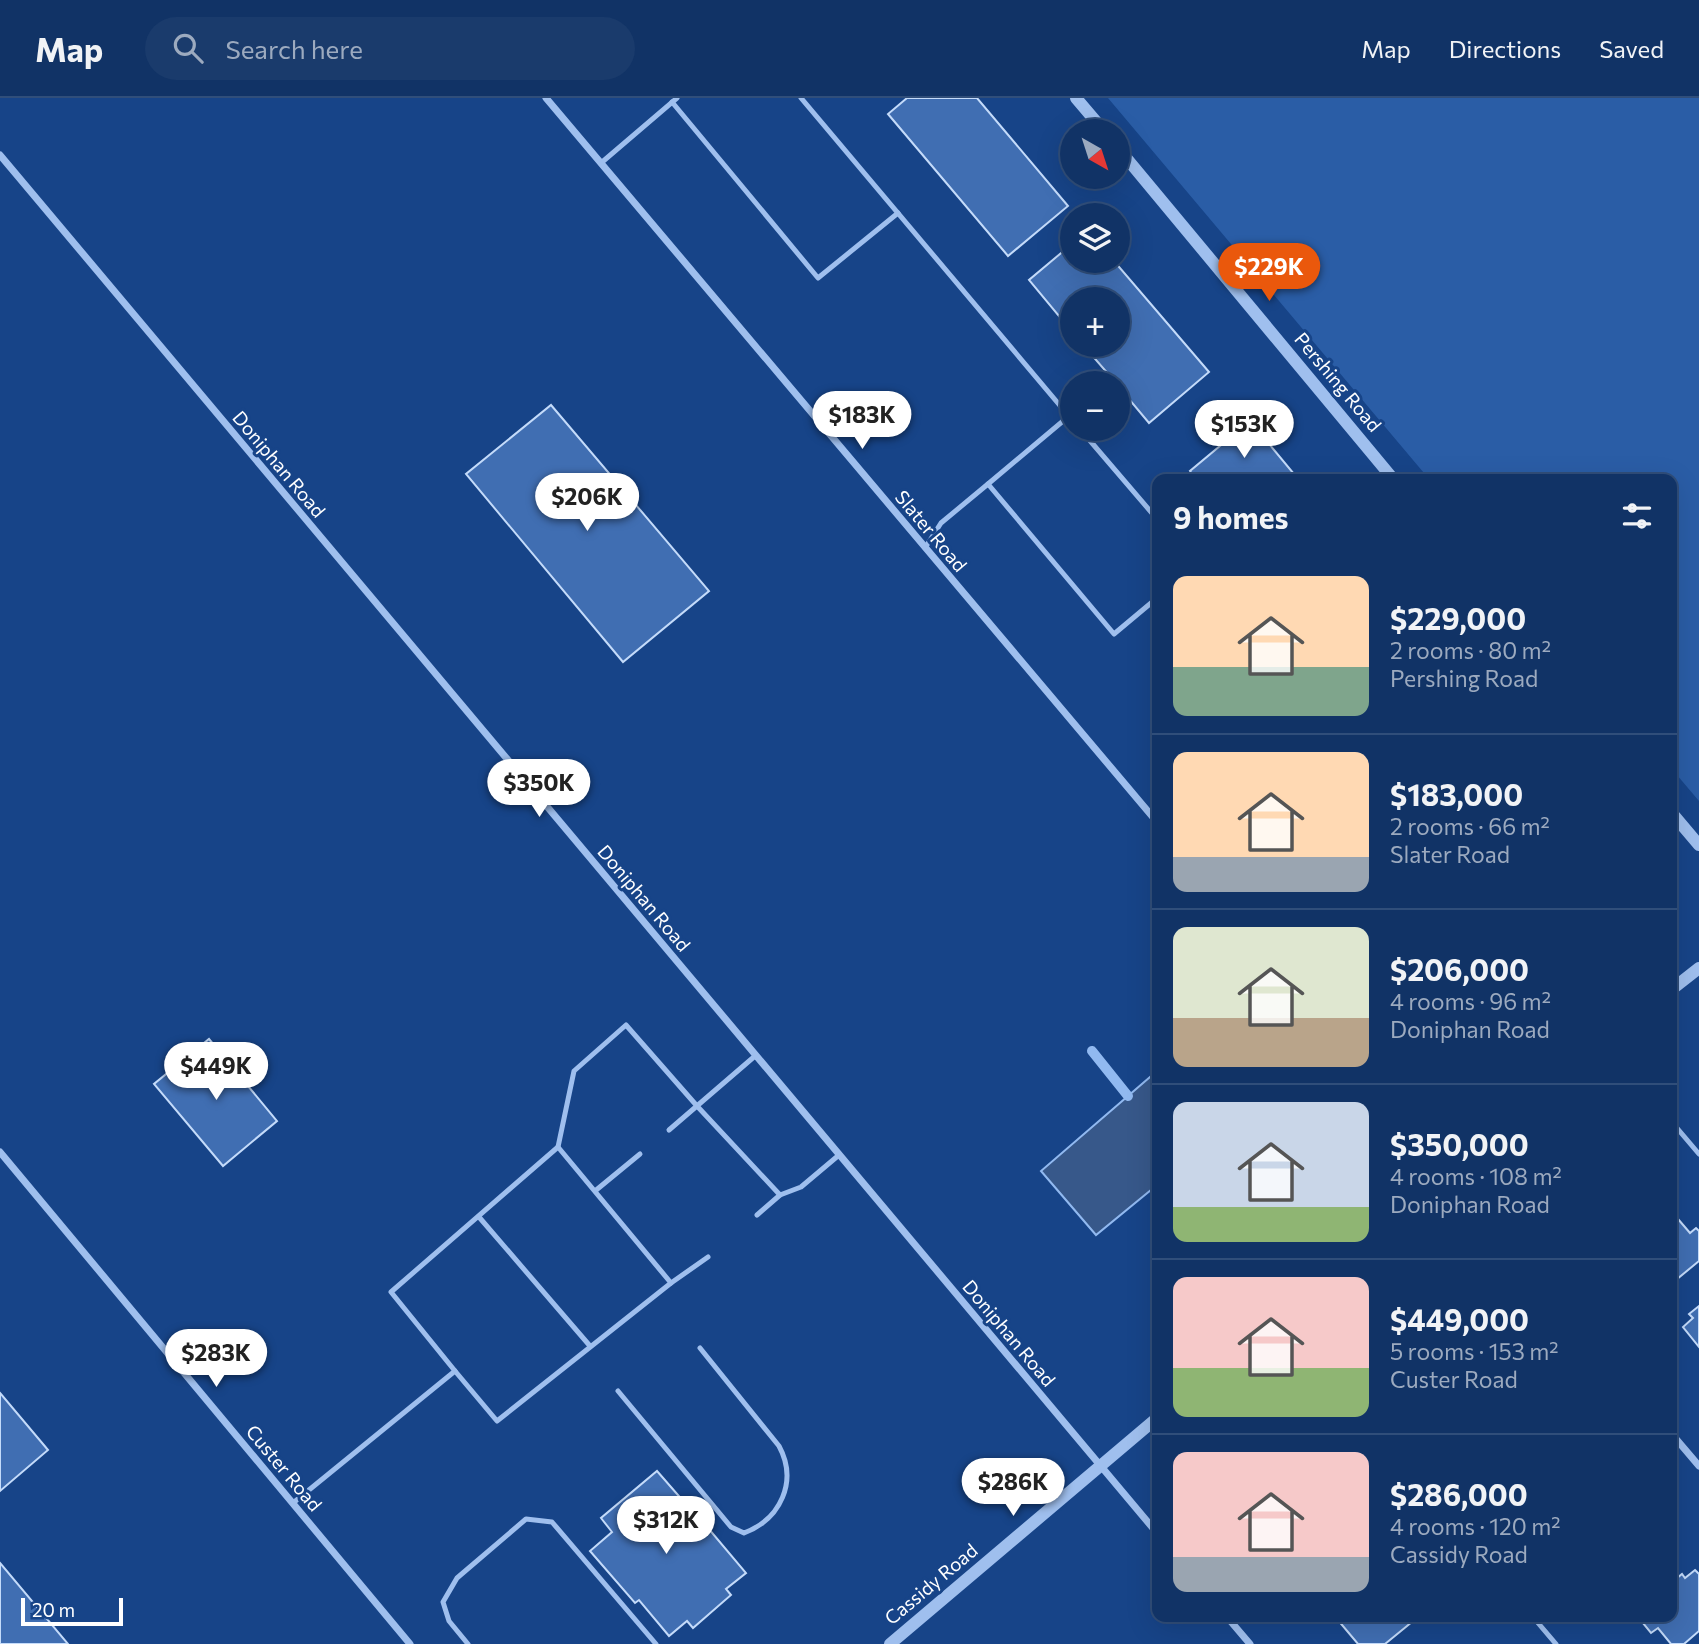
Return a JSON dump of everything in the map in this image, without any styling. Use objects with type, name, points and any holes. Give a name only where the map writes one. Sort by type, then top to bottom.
[{"type":"street","name":"Slater Road","points":[[546,98],[1152,816]]},
{"type":"street","points":[[1076,98],[1094,119]]},
{"type":"street","name":"Doniphan Road","points":[[0,155],[1152,1527]]},
{"type":"street","name":"Pershing Road","points":[[1130,162],[1389,474]]},
{"type":"street","points":[[1677,819],[1699,845]]},
{"type":"street","points":[[1677,985],[1699,968]]},
{"type":"street","name":"Custer Road","points":[[0,1152],[410,1644]]},
{"type":"street","name":"Cassidy Road","points":[[890,1644],[1152,1422]]},
{"type":"street","points":[[1677,1440],[1699,1466]]},
{"type":"street","points":[[1231,1622],[1250,1644]]},
{"type":"lane","points":[[801,98],[911,225],[1060,405]]},
{"type":"lane","points":[[601,163],[675,100],[818,278],[898,213]]},
{"type":"lane","points":[[925,548],[941,523],[1060,427]]},
{"type":"lane","points":[[1090,441],[1152,513]]},
{"type":"lane","points":[[988,484],[1114,634],[1152,602]]},
{"type":"lane","points":[[708,1257],[671,1283],[497,1421],[391,1292],[558,1147],[574,1071],[626,1025],[780,1195]]},
{"type":"lane","points":[[669,1130],[755,1056]]},
{"type":"lane","points":[[1677,1128],[1699,1154]]},
{"type":"lane","points":[[558,1147],[671,1283]]},
{"type":"lane","points":[[596,1191],[640,1154]]},
{"type":"lane","points":[[757,1215],[780,1195],[801,1187],[839,1155]]},
{"type":"lane","points":[[479,1217],[590,1346]]},
{"type":"lane","points":[[618,1391],[731,1527],[744,1533],[754,1529],[774,1513],[783,1499],[787,1460],[779,1446],[699,1348]]},
{"type":"lane","points":[[293,1503],[455,1371]]},
{"type":"lane","points":[[468,1644],[449,1621],[443,1602],[457,1577],[526,1519],[552,1522],[656,1644]]},
{"type":"lane","points":[[1537,1622],[1556,1644]]},
{"type":"shaded area","points":[[1108,98],[1699,98],[1699,801],[1677,775],[1677,474],[1425,474],[1130,124],[1130,119],[1126,119]]},
{"type":"shaded area","points":[[1152,1075],[1152,1189],[1096,1235],[1041,1171]]},
{"type":"building","points":[[907,98],[977,98],[1065,203],[1060,203],[1060,213],[1008,256],[888,114]]},
{"type":"building","points":[[1060,254],[1060,273],[1124,273],[1209,372],[1149,423],[1130,400],[1130,371],[1106,371],[1093,357],[1130,357],[1130,287],[1060,287],[1060,317],[1029,280]]},
{"type":"building","points":[[551,405],[709,591],[623,662],[466,474]]},
{"type":"building","points":[[1250,421],[1294,474],[1192,474],[1190,471]]},
{"type":"building","points":[[209,1039],[277,1121],[223,1166],[154,1084]]},
{"type":"building","points":[[1677,1218],[1690,1233],[1696,1228],[1699,1231],[1699,1261],[1677,1279]]},
{"type":"building","points":[[1699,1306],[1699,1347],[1683,1327],[1693,1318],[1689,1314]]},
{"type":"building","points":[[0,1393],[48,1450],[0,1491]]},
{"type":"building","points":[[657,1471],[691,1510],[695,1506],[711,1525],[708,1528],[746,1573],[726,1589],[731,1595],[693,1628],[687,1621],[669,1636],[639,1600],[635,1603],[590,1551],[612,1532],[601,1518]]},
{"type":"building","points":[[0,1563],[68,1644],[0,1644]]},
{"type":"building","points":[[1695,1570],[1699,1574],[1699,1631],[1684,1644],[1671,1644],[1658,1628],[1651,1633],[1642,1622],[1677,1622],[1677,1578],[1682,1574],[1685,1578]]},
{"type":"building","points":[[1340,1622],[1412,1622],[1385,1644],[1358,1644]]},
{"type":"waterway","points":[[1092,1051],[1128,1096]]}]
